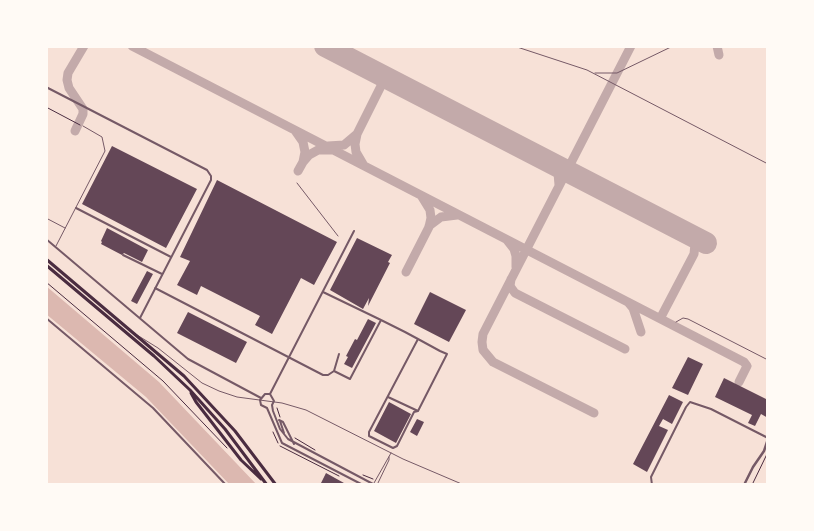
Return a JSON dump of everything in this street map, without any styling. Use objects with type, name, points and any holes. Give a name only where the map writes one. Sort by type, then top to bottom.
[{"type":"main road","points":[[46,259],[168,362],[201,394],[248,447],[276,485]]},
{"type":"main road","points":[[46,265],[159,361],[190,390],[225,429],[267,485]]},
{"type":"main road","points":[[190,390],[196,402],[241,460],[267,485]]},
{"type":"street","points":[[47,88],[207,170],[211,176],[211,180],[140,318]]},
{"type":"street","points":[[76,208],[172,256]]},
{"type":"street","points":[[270,394],[354,231]]},
{"type":"street","points":[[46,239],[188,359],[261,398]]},
{"type":"street","points":[[123,255],[162,274]]},
{"type":"street","points":[[155,288],[323,375],[328,375],[334,371],[339,354]]},
{"type":"street","points":[[323,292],[381,320],[418,339],[447,354],[418,411],[414,412],[394,448],[369,436],[369,432],[418,339]]},
{"type":"street","points":[[46,318],[153,408],[226,485]]},
{"type":"street","points":[[334,371],[350,379],[381,320]]},
{"type":"street","points":[[270,394],[265,394],[261,398],[261,405],[267,408],[282,443],[363,485]]},
{"type":"street","points":[[270,394],[273,398],[272,406],[276,418],[285,436],[294,444],[375,485]]},
{"type":"street","points":[[388,397],[418,411]]},
{"type":"street","points":[[652,485],[651,477],[690,402],[711,409],[768,438],[764,451],[744,485]]},
{"type":"street","points":[[267,408],[272,406]]},
{"type":"street","points":[[276,418],[283,422],[294,444]]},
{"type":"street","points":[[279,420],[285,436]]},
{"type":"lane","points":[[514,46],[592,73],[768,164]]},
{"type":"lane","points":[[592,73],[617,73],[673,46]]},
{"type":"lane","points":[[55,246],[105,151],[102,137],[83,126]]},
{"type":"lane","points":[[298,183],[338,236]]},
{"type":"lane","points":[[46,218],[65,228]]},
{"type":"lane","points":[[676,322],[683,318],[688,319],[768,360]]},
{"type":"lane","points":[[133,332],[212,388],[236,397],[288,405],[312,413],[391,453],[464,485]]},
{"type":"lane","points":[[375,485],[391,453]]},
{"type":"lane","points":[[375,485],[386,458],[389,457]]},
{"type":"path","points":[[46,107],[83,126]]},
{"type":"path","points":[[46,282],[163,381],[204,424]]},
{"type":"path","points":[[277,408],[280,417]]},
{"type":"path","points":[[291,435],[318,452]]},
{"type":"path","points":[[752,485],[768,452]]},
{"type":"path","points":[[362,475],[376,480]]},
{"type":"shaded area","points":[[46,286],[159,382],[257,485],[230,485],[146,397],[46,314]]},
{"type":"building","points":[[112,146],[197,189],[166,248],[82,204]]},
{"type":"building","points":[[217,180],[337,242],[314,285],[301,278],[272,334],[255,325],[260,316],[201,286],[197,295],[177,285],[190,261],[180,257]]},
{"type":"building","points":[[107,228],[148,250],[142,262],[124,253],[122,255],[101,244]]},
{"type":"building","points":[[357,238],[392,255],[388,262],[390,263],[368,306],[369,298],[363,309],[330,290]]},
{"type":"building","points":[[147,271],[153,274],[137,304],[131,301]]},
{"type":"building","points":[[430,292],[466,310],[449,342],[414,324]]},
{"type":"building","points":[[188,312],[247,342],[236,363],[177,333]]},
{"type":"building","points":[[368,319],[376,323],[352,368],[344,364],[348,357],[346,356]]},
{"type":"building","points":[[688,357],[703,364],[688,395],[672,388]]},
{"type":"building","points":[[724,378],[768,400],[768,418],[761,414],[755,426],[748,423],[752,415],[715,397]]},
{"type":"building","points":[[669,395],[683,402],[672,424],[663,419],[659,426],[668,430],[647,472],[633,464]]},
{"type":"building","points":[[389,402],[411,414],[396,443],[374,431]]},
{"type":"building","points":[[417,419],[424,422],[417,436],[410,432]]},
{"type":"building","points":[[326,473],[344,483],[348,485],[320,485]]},
{"type":"taxiway","points":[[75,131],[83,114],[83,109],[69,88],[67,80],[68,73],[84,46]]},
{"type":"taxiway","points":[[132,46],[744,362],[747,366],[739,382]]},
{"type":"taxiway","points":[[594,413],[493,362],[483,350],[482,342],[483,334],[631,46]]},
{"type":"taxiway","points":[[717,46],[719,55]]},
{"type":"taxiway","points":[[328,146],[344,145],[357,134],[381,86],[382,80],[377,73]]},
{"type":"taxiway","points":[[381,86],[387,82],[395,83]]},
{"type":"taxiway","points":[[296,132],[303,142],[305,152],[303,162],[298,171]]},
{"type":"taxiway","points":[[357,134],[356,152],[363,164]]},
{"type":"taxiway","points":[[303,162],[309,155],[318,150],[331,150]]},
{"type":"taxiway","points":[[551,163],[558,173],[559,185]]},
{"type":"taxiway","points":[[406,272],[429,227],[431,218],[430,210],[422,197]]},
{"type":"taxiway","points":[[429,226],[441,217],[457,215]]},
{"type":"taxiway","points":[[662,315],[694,254],[695,244],[689,234]]},
{"type":"taxiway","points":[[507,240],[514,249],[516,267]]},
{"type":"taxiway","points":[[511,279],[510,286],[515,293],[625,349]]},
{"type":"taxiway","points":[[628,302],[633,308],[641,332]]},
{"type":"runway","points":[[325,46],[706,243]]}]
